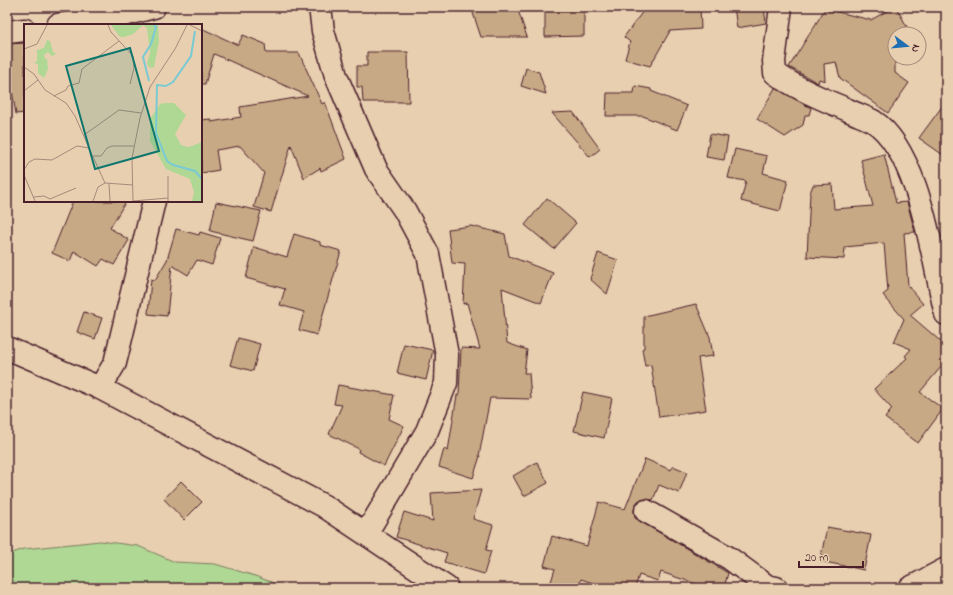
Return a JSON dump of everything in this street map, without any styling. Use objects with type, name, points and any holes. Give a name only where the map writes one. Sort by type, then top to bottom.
[{"type":"street","points":[[72,24],[116,21],[154,7]]},
{"type":"street","points":[[320,7],[323,31],[336,76],[376,169],[405,211],[428,254],[447,355],[446,383],[427,431],[366,534]]},
{"type":"street","points":[[781,7],[774,61],[775,73],[791,85],[872,121],[889,133],[905,163],[927,222],[946,314]]},
{"type":"street","points":[[7,32],[24,30]]},
{"type":"street","points":[[100,388],[115,363],[154,202]]},
{"type":"street","points":[[7,348],[100,388],[324,506],[447,588]]},
{"type":"street","points":[[646,511],[729,558],[767,586],[776,588]]},
{"type":"street","points":[[910,588],[946,569]]},
{"type":"green space","points":[[100,541],[138,546],[175,562],[215,564],[255,576],[287,588],[7,588],[7,555],[24,549]]},
{"type":"building","points":[[471,7],[517,7],[527,37],[481,37]]},
{"type":"building","points":[[545,7],[584,7],[584,36],[545,37]]},
{"type":"building","points":[[646,7],[700,7],[701,29],[670,31],[650,66],[625,59],[630,42],[624,37]]},
{"type":"building","points":[[734,7],[764,7],[766,23],[737,28]]},
{"type":"building","points":[[896,7],[907,26],[887,26],[887,66],[895,66],[895,73],[909,83],[888,113],[840,78],[836,62],[824,64],[825,81],[819,79],[818,83],[789,67],[825,9],[871,20]]},
{"type":"building","points":[[202,28],[238,45],[243,35],[265,44],[266,53],[299,53],[322,104],[325,102],[346,159],[321,171],[320,168],[304,178],[291,145],[271,212],[254,207],[264,173],[240,146],[216,150],[219,170],[202,173],[202,120],[211,119],[211,122],[241,117],[240,107],[308,96],[214,54],[205,84],[202,84]]},
{"type":"building","points":[[24,43],[24,113],[16,114],[9,74],[7,74],[7,44]]},
{"type":"building","points":[[367,52],[408,52],[409,102],[363,102],[362,87],[357,87],[357,66],[367,66]]},
{"type":"building","points":[[526,68],[539,72],[546,94],[521,86]]},
{"type":"building","points":[[635,86],[651,89],[651,91],[687,106],[677,130],[643,116],[606,116],[607,93],[634,93]]},
{"type":"building","points":[[775,88],[811,108],[809,115],[805,115],[803,125],[785,137],[757,119]]},
{"type":"building","points":[[946,101],[946,157],[919,138]]},
{"type":"building","points":[[573,112],[600,149],[590,157],[552,113]]},
{"type":"building","points":[[710,134],[728,137],[724,160],[706,157]]},
{"type":"building","points":[[735,149],[767,156],[763,173],[788,180],[780,211],[741,201],[746,181],[728,178]]},
{"type":"building","points":[[884,154],[896,203],[907,202],[915,232],[904,233],[908,286],[923,304],[910,315],[946,346],[946,361],[920,392],[943,409],[918,443],[885,418],[892,409],[874,389],[907,358],[905,356],[911,349],[894,342],[904,319],[883,295],[888,291],[884,243],[845,247],[844,259],[807,257],[810,193],[813,185],[832,184],[834,209],[873,206],[861,160]]},
{"type":"building","points":[[547,198],[576,223],[554,249],[525,225]]},
{"type":"building","points":[[73,202],[125,202],[110,228],[129,240],[114,265],[103,259],[98,266],[74,251],[70,261],[52,253]]},
{"type":"building","points":[[216,202],[261,211],[253,241],[210,231]]},
{"type":"building","points":[[471,226],[505,234],[509,256],[553,273],[541,303],[502,288],[507,343],[527,350],[524,373],[529,373],[531,399],[490,398],[480,456],[473,478],[439,467],[444,449],[448,451],[457,395],[459,395],[461,348],[480,349],[467,303],[463,304],[465,264],[452,263],[448,229]]},
{"type":"building","points":[[176,229],[199,235],[200,232],[220,238],[212,265],[197,260],[188,275],[172,265],[167,316],[148,314],[151,279],[155,280],[167,260]]},
{"type":"building","points":[[294,234],[320,242],[320,245],[341,251],[317,335],[299,330],[304,312],[280,305],[285,289],[246,278],[254,247],[287,257]]},
{"type":"building","points":[[598,253],[618,260],[607,294],[590,279]]},
{"type":"building","points":[[696,304],[710,337],[713,356],[698,358],[706,410],[659,417],[651,365],[645,366],[642,349],[644,348],[644,316]]},
{"type":"building","points":[[84,312],[102,318],[95,339],[77,332]]},
{"type":"building","points":[[238,338],[260,344],[253,371],[230,365]]},
{"type":"building","points":[[404,344],[433,350],[426,380],[397,373]]},
{"type":"building","points":[[338,385],[394,395],[389,419],[404,426],[384,466],[358,452],[359,449],[329,434],[342,405],[334,404]]},
{"type":"building","points":[[583,392],[612,398],[604,438],[574,431]]},
{"type":"building","points":[[645,459],[671,470],[673,466],[687,472],[679,493],[659,485],[653,500],[639,500],[635,505],[635,518],[728,573],[724,588],[708,588],[661,572],[658,581],[639,575],[635,588],[608,588],[581,579],[578,588],[549,588],[555,569],[544,566],[552,536],[587,546],[599,502],[625,509]]},
{"type":"building","points":[[537,462],[548,483],[524,496],[513,476]]},
{"type":"building","points":[[181,481],[202,502],[184,520],[164,499]]},
{"type":"building","points":[[481,490],[473,519],[493,525],[486,550],[491,551],[484,574],[444,562],[447,553],[396,537],[404,512],[433,521],[431,493]]},
{"type":"building","points":[[827,527],[871,535],[864,570],[820,561]]}]
